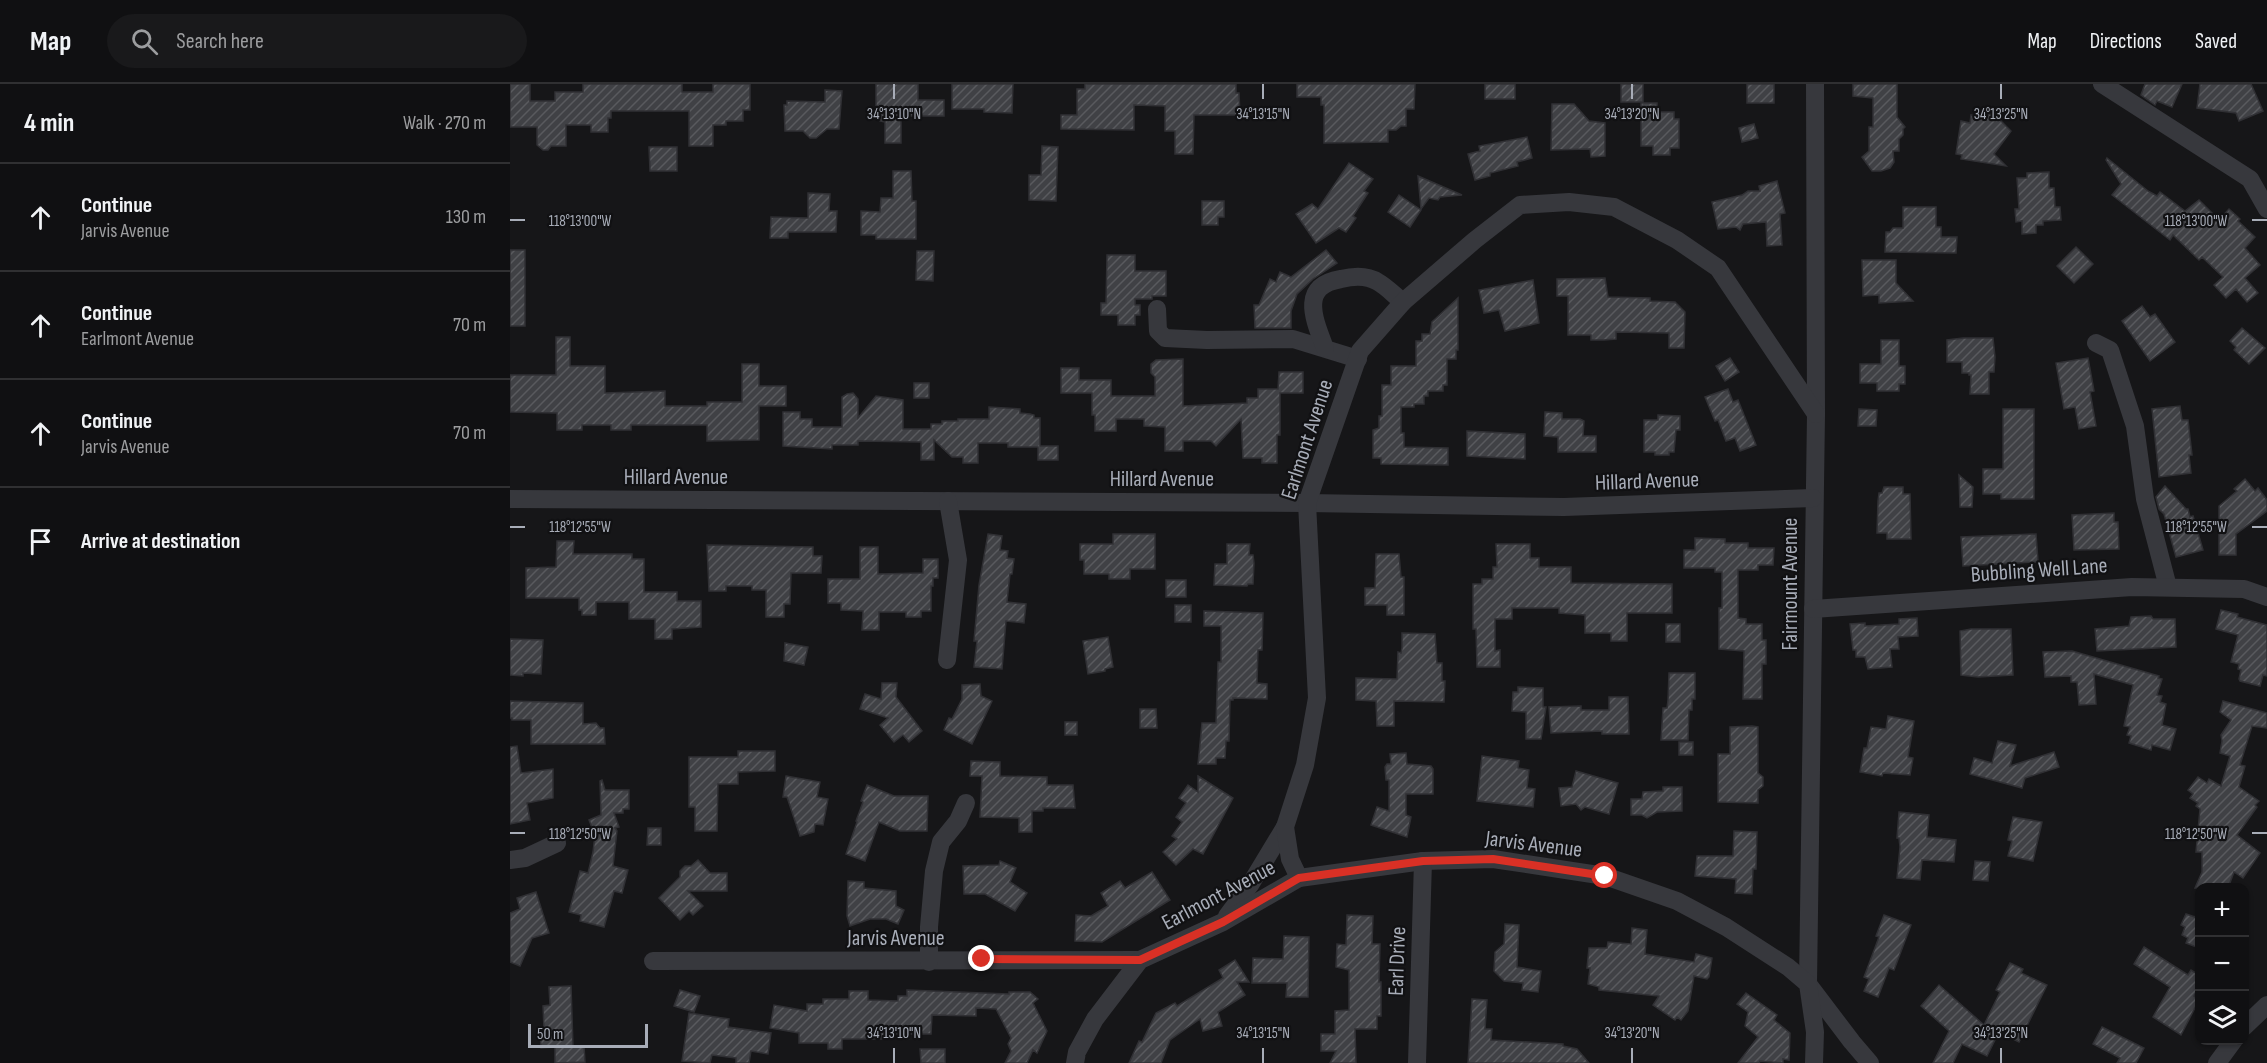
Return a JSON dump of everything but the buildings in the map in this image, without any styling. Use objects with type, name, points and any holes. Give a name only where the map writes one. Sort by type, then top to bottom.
[{"type":"street","name":"Fairmount Avenue","points":[[1808,984],[1813,498],[1816,414],[1815,84]]},
{"type":"street","points":[[2102,84],[2259,178],[2267,209]]},
{"type":"street","name":"Earlmont Avenue","points":[[1075,1063],[1077,1052],[1095,1019],[1140,960],[1223,922],[1299,878],[1290,859],[1285,827],[1305,765],[1317,698],[1307,503],[1360,351],[1403,302],[1520,205],[1569,202],[1614,207],[1677,240],[1718,268],[1816,414]]},
{"type":"street","points":[[1325,348],[1312,306],[1316,290],[1328,281],[1364,277],[1377,282],[1403,302]]},
{"type":"street","points":[[1157,309],[1158,331],[1165,338],[1293,339],[1358,358]]},
{"type":"street","points":[[2096,343],[2110,350],[2135,426],[2145,499],[2168,587]]},
{"type":"street","name":"Hillard Avenue","points":[[510,499],[1307,503],[1564,507],[1813,498]]},
{"type":"street","points":[[947,660],[958,560],[948,501]]},
{"type":"street","name":"Bubbling Well Lane","points":[[1813,609],[2132,587],[2244,589],[2267,597]]},
{"type":"street","points":[[929,962],[933,871],[941,842],[958,821],[966,803]]},
{"type":"street","points":[[1223,922],[1250,885],[1285,827]]},
{"type":"street","points":[[510,860],[525,858],[556,843]]},
{"type":"street","name":"Jarvis Avenue","points":[[1299,878],[1423,861],[1493,859],[1605,876],[1677,901],[1735,933],[1788,967],[1808,984]]},
{"type":"street","name":"Earl Drive","points":[[1418,1063],[1423,861]]},
{"type":"street","name":"Jarvis Avenue","points":[[653,961],[1140,960]]},
{"type":"street","points":[[1808,984],[1815,1032],[1814,1063]]},
{"type":"street","points":[[1808,984],[1870,1063]]},
{"type":"street","points":[[2249,1022],[2267,1005]]},
{"type":"street","points":[[2217,1063],[2231,1045]]},
{"type":"route","points":[[982,959],[1140,960],[1223,922],[1299,878],[1423,861],[1493,859],[1605,876]]}]
